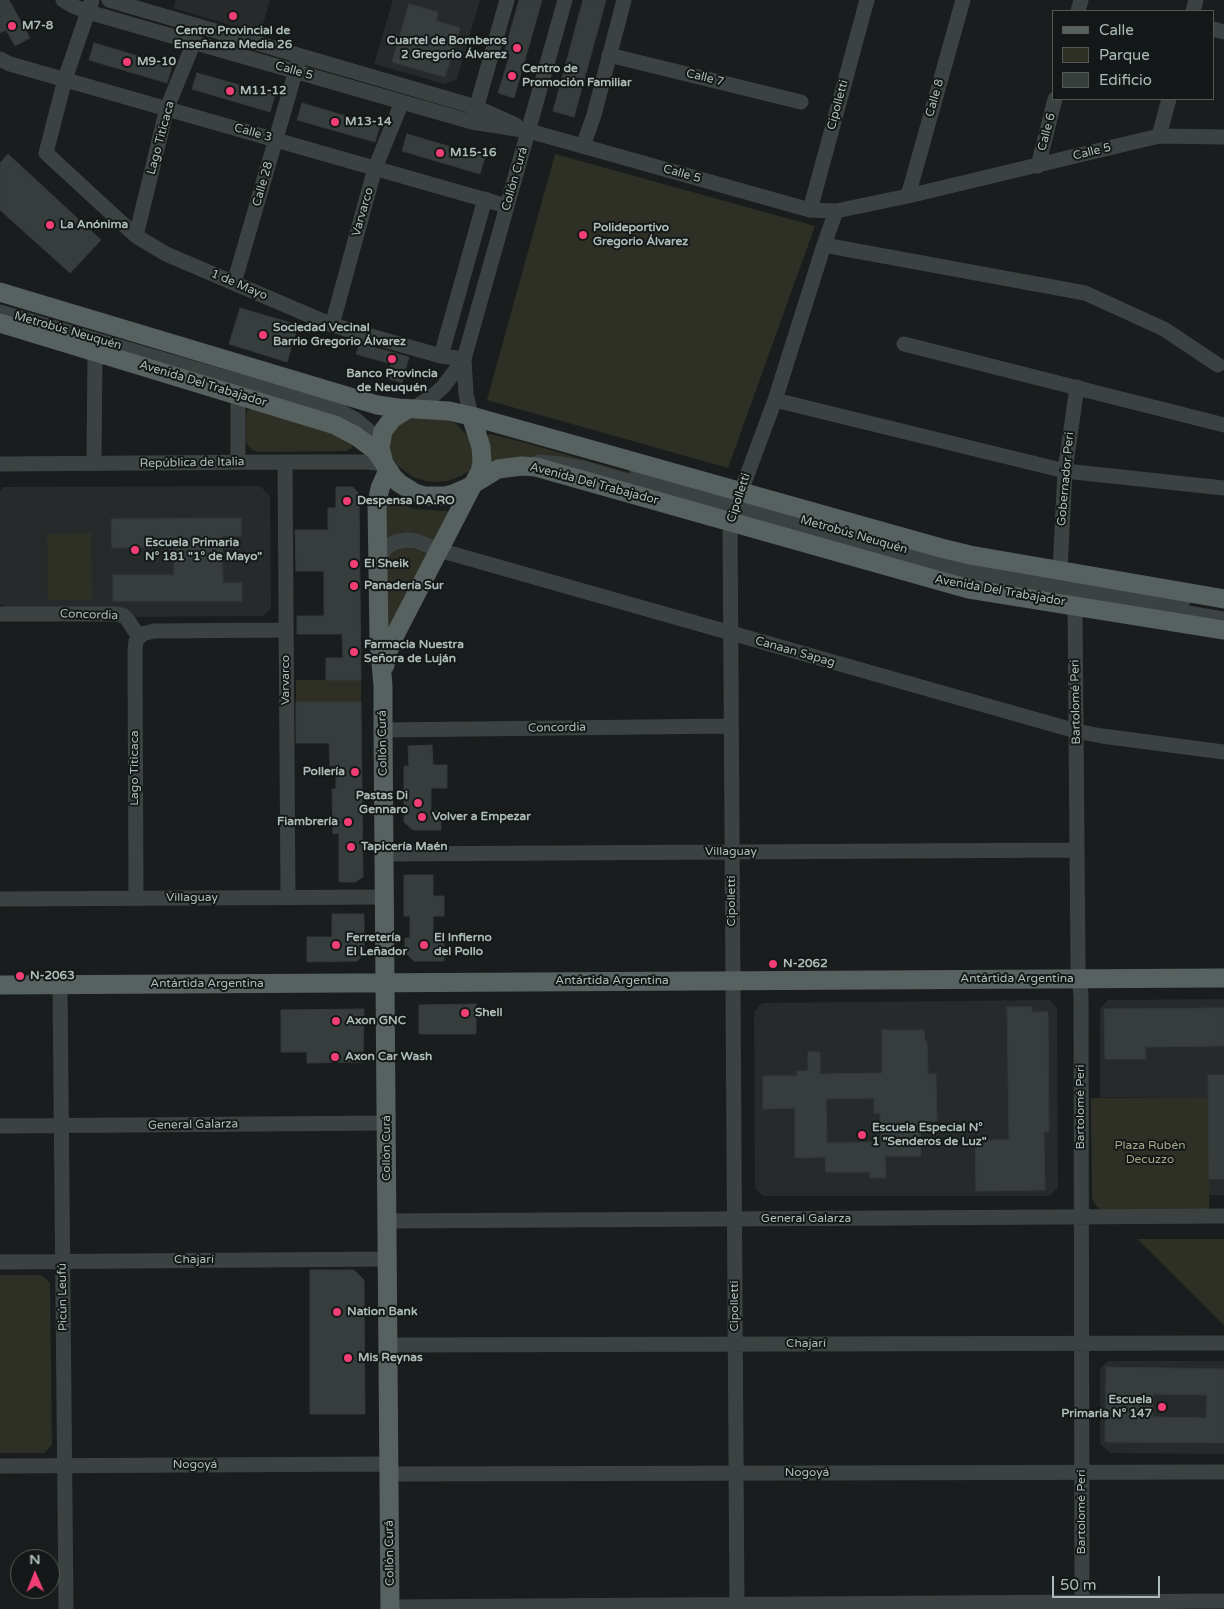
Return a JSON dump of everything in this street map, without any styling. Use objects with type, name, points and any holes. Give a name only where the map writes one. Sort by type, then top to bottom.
[{"type":"main road","name":"Avenida Del Trabajador","points":[[0,292],[377,405],[438,410],[495,422],[951,584],[977,590],[1224,630]]},
{"type":"main road","name":"Avenida Del Trabajador","points":[[0,323],[95,352],[232,389],[346,429],[367,443],[393,477],[406,489],[425,496],[453,494],[491,472],[504,468],[529,466],[735,506],[970,555],[1224,599]]},
{"type":"main road","name":"Collón Curá","points":[[383,686],[379,650],[378,496],[382,462],[380,448],[383,431],[392,419],[408,409]]},
{"type":"main road","name":"Collón Curá","points":[[390,1608],[383,686],[385,660],[390,644],[480,471],[482,455],[479,438],[471,416]]},
{"type":"main road","name":"Antártida Argentina","points":[[0,985],[1224,978]]},
{"type":"street","name":"Calle 5","points":[[63,0],[73,6],[90,6],[194,42],[402,102],[474,115]]},
{"type":"street","name":"Calle 5","points":[[109,0],[300,56],[474,115],[810,210],[836,211],[908,196],[1159,136],[1224,137]]},
{"type":"street","points":[[474,115],[507,0]]},
{"type":"street","name":"Collón Curá","points":[[471,416],[466,394],[464,359],[565,0]]},
{"type":"street","points":[[583,146],[594,115],[624,0]]},
{"type":"street","name":"Cipolletti","points":[[810,210],[867,0]]},
{"type":"street","name":"Calle 8","points":[[908,196],[963,0]]},
{"type":"street","points":[[65,79],[90,6]]},
{"type":"street","name":"Lago Titicaca","points":[[136,236],[167,108],[194,42]]},
{"type":"street","name":"Calle 7","points":[[609,55],[801,102]]},
{"type":"street","name":"Calle 28","points":[[234,283],[300,56]]},
{"type":"street","name":"Calle 3","points":[[0,59],[507,206]]},
{"type":"street","name":"1 de Mayo","points":[[65,79],[46,153],[136,236],[166,254],[332,326],[441,356],[464,359]]},
{"type":"street","name":"Calle 6","points":[[1038,166],[1055,100]]},
{"type":"street","points":[[1159,136],[1169,100]]},
{"type":"street","name":"Varvarco","points":[[332,326],[375,168],[402,102]]},
{"type":"street","name":"Collón Curá","points":[[441,356],[485,199]]},
{"type":"street","name":"Cipolletti","points":[[737,1607],[730,634],[735,506],[775,400],[836,211]]},
{"type":"street","points":[[824,245],[1085,293],[1164,329],[1218,365]]},
{"type":"street","points":[[0,296],[73,317],[134,339],[0,302]]},
{"type":"street","name":"Metrobús Neuquén","points":[[0,302],[336,400],[377,405]]},
{"type":"street","name":"Metrobús Neuquén","points":[[0,312],[340,411],[356,419],[368,430],[382,462]]},
{"type":"street","points":[[904,344],[1224,424]]},
{"type":"street","points":[[94,464],[95,352]]},
{"type":"street","name":"Collón Curá","points":[[408,409],[419,405],[443,387],[464,359]]},
{"type":"street","name":"Gobernador Peri","points":[[1060,571],[1065,471],[1077,387]]},
{"type":"street","points":[[232,389],[337,414],[347,419],[357,428],[331,416],[232,389]]},
{"type":"street","points":[[232,389],[238,462]]},
{"type":"street","points":[[775,400],[1065,471],[1224,488]]},
{"type":"street","name":"Varvarco","points":[[285,462],[288,897]]},
{"type":"street","name":"República de Italia","points":[[0,464],[382,462]]},
{"type":"street","name":"Metrobús Neuquén","points":[[735,506],[959,564],[1224,608]]},
{"type":"street","name":"Metrobús Neuquén","points":[[735,506],[948,573],[1224,619]]},
{"type":"street","name":"Canaan Sapag","points":[[378,560],[385,549],[395,542],[401,540],[416,541],[439,550],[730,634],[1076,731],[1224,752]]},
{"type":"street","name":"Bartolomé Peri","points":[[1075,605],[1080,979],[1082,1606]]},
{"type":"street","name":"Concordia","points":[[0,614],[117,614],[127,619],[139,637]]},
{"type":"street","points":[[139,637],[154,631],[286,630]]},
{"type":"street","name":"Lago Titicaca","points":[[136,899],[134,651],[139,637]]},
{"type":"street","name":"Concordia","points":[[383,730],[731,726]]},
{"type":"street","name":"Villaguay","points":[[384,854],[1077,850]]},
{"type":"street","name":"Villaguay","points":[[0,900],[385,897]]},
{"type":"street","name":"Picún Leufú","points":[[60,985],[66,1609]]},
{"type":"street","name":"General Galarza","points":[[0,1126],[386,1123]]},
{"type":"street","name":"General Galarza","points":[[387,1221],[1224,1216]]},
{"type":"street","name":"Chajarí","points":[[0,1262],[388,1259]]},
{"type":"street","name":"Chajarí","points":[[388,1345],[1224,1343]]},
{"type":"street","name":"Nogoyá","points":[[0,1466],[736,1473],[1224,1472]]},
{"type":"street","points":[[390,1608],[1082,1606],[1224,1601]]},
{"type":"shaded area","name":"Centro Provincial de Enseñanza Media 26","points":[[176,0],[270,0],[260,34],[173,8]]},
{"type":"shaded area","points":[[393,0],[480,0],[457,79],[445,84],[374,64]]},
{"type":"shaded area","name":"Escuela Primaria N° 181 \"1° de Mayo\"","points":[[260,486],[270,496],[271,608],[263,616],[135,617],[120,609],[9,609],[0,604],[0,491],[3,487]]},
{"type":"shaded area","points":[[1224,999],[1224,1195],[1209,1195],[1208,1097],[1100,1097],[1100,1008],[1108,1000]]},
{"type":"shaded area","name":"Escuela Especial N° 1 \"Senderos de Luz\"","points":[[1050,1000],[1057,1008],[1058,1188],[1049,1196],[763,1196],[755,1188],[754,1012],[762,1003]]},
{"type":"shaded area","name":"Escuela Primaria N° 147","points":[[1108,1361],[1224,1361],[1224,1454],[1110,1453],[1100,1444],[1100,1369]]},
{"type":"green space","points":[[555,154],[815,226],[728,468],[487,400]]},
{"type":"green space","points":[[251,408],[343,433],[353,443],[352,448],[346,451],[259,452],[252,450],[246,441],[246,417],[247,411]]},
{"type":"green space","points":[[430,416],[456,424],[471,441],[474,460],[469,471],[461,476],[448,481],[437,482],[413,477],[398,466],[390,454],[391,435],[398,426],[409,419]]},
{"type":"green space","points":[[490,434],[721,499],[490,463],[487,435]]},
{"type":"green space","points":[[387,498],[414,509],[447,511],[449,514],[437,540],[386,541]]},
{"type":"green space","points":[[91,533],[92,600],[48,600],[47,534]]},
{"type":"green space","points":[[405,545],[426,553],[427,556],[386,641],[386,557]]},
{"type":"green space","points":[[296,680],[361,680],[361,702],[296,702]]},
{"type":"green space","name":"Plaza Rubén Decuzzo","points":[[1209,1097],[1209,1209],[1101,1209],[1096,1206],[1092,1198],[1091,1098]]},
{"type":"green space","points":[[1137,1239],[1224,1239],[1224,1325]]},
{"type":"green space","points":[[0,1275],[41,1275],[50,1283],[52,1445],[44,1453],[0,1453]]},
{"type":"building","name":"M7-8","points":[[0,0],[9,0],[30,38],[15,46],[6,30],[0,33]]},
{"type":"building","points":[[519,0],[542,0],[514,98],[498,93],[510,54],[504,53]]},
{"type":"building","points":[[583,0],[606,0],[574,117],[553,111]]},
{"type":"building","points":[[409,4],[438,12],[436,21],[460,28],[445,77],[392,62]]},
{"type":"building","name":"M9-10","points":[[94,43],[172,66],[167,83],[89,60]]},
{"type":"building","name":"M11-12","points":[[197,73],[275,95],[270,112],[192,89]]},
{"type":"building","name":"M13-14","points":[[302,103],[380,126],[375,142],[297,120]]},
{"type":"building","name":"M15-16","points":[[407,134],[485,157],[480,174],[402,151]]},
{"type":"building","name":"La Anónima","points":[[8,154],[101,240],[70,273],[0,210],[0,163]]},
{"type":"building","name":"Sociedad Vecinal Barrio Gregorio Álvarez","points":[[240,308],[298,325],[287,362],[229,344]]},
{"type":"building","name":"Banco Provincia de Neuquén","points":[[360,343],[409,357],[402,383],[387,378],[391,364],[356,354]]},
{"type":"building","points":[[336,487],[353,487],[359,494],[361,680],[326,680],[326,658],[343,658],[342,634],[297,634],[297,616],[324,616],[324,571],[296,571],[295,530],[328,530],[328,508],[336,508]]},
{"type":"building","points":[[241,518],[241,536],[222,536],[223,583],[242,583],[242,601],[113,601],[113,575],[174,575],[174,547],[112,548],[111,519]]},
{"type":"building","points":[[296,702],[361,702],[363,877],[355,882],[339,882],[339,833],[333,834],[332,789],[336,789],[336,766],[330,766],[329,743],[296,743]]},
{"type":"building","points":[[432,745],[433,765],[447,765],[447,788],[431,788],[431,811],[441,811],[441,830],[413,830],[404,822],[404,766],[409,766],[408,746]]},
{"type":"building","points":[[404,875],[433,875],[433,896],[444,896],[444,916],[433,916],[433,938],[444,938],[444,961],[414,961],[405,952],[405,938],[410,938],[410,916],[404,916]]},
{"type":"building","name":"Ferretería El Leñador","points":[[332,914],[364,914],[364,954],[357,961],[307,962],[307,937],[332,937]]},
{"type":"building","points":[[476,1004],[476,1034],[419,1034],[419,1005]]},
{"type":"building","points":[[1007,1007],[1032,1007],[1032,1012],[1048,1012],[1049,1132],[1044,1132],[1045,1190],[976,1191],[975,1140],[1009,1140]]},
{"type":"building","points":[[1224,1008],[1224,1046],[1145,1047],[1146,1059],[1105,1059],[1104,1009]]},
{"type":"building","points":[[364,1009],[363,1062],[307,1063],[307,1052],[281,1052],[281,1010]]},
{"type":"building","points":[[882,1030],[924,1030],[925,1041],[927,1041],[928,1074],[936,1074],[937,1121],[920,1121],[921,1156],[885,1156],[886,1178],[870,1178],[870,1172],[826,1172],[825,1157],[795,1158],[795,1108],[763,1109],[763,1076],[797,1076],[797,1071],[808,1071],[808,1052],[820,1052],[820,1074],[882,1073]],"holes":[[[874,1098],[874,1113],[880,1113],[881,1142],[827,1143],[826,1099]]]},
{"type":"building","points":[[1208,1075],[1224,1075],[1224,1179],[1209,1179]]},
{"type":"building","points":[[310,1270],[354,1270],[364,1280],[365,1414],[310,1414]]},
{"type":"building","name":"Escuela Primaria N° 147","points":[[1106,1367],[1224,1369],[1224,1443],[1105,1442]],"holes":[[[1153,1394],[1207,1395],[1206,1418],[1153,1417]]]},
{"type":"place","name":"Centro Provincial de Enseñanza Media 26","points":[[233,16]]},
{"type":"place","name":"M7-8","points":[[12,26]]},
{"type":"place","name":"Cuartel de Bomberos 2 Gregorio Álvarez","points":[[517,48]]},
{"type":"place","name":"M9-10","points":[[127,62]]},
{"type":"place","name":"Centro de Promoción Familiar","points":[[512,76]]},
{"type":"place","name":"M11-12","points":[[230,91]]},
{"type":"place","name":"M13-14","points":[[335,122]]},
{"type":"place","name":"M15-16","points":[[440,153]]},
{"type":"place","name":"La Anónima","points":[[50,225]]},
{"type":"place","name":"Polideportivo Gregorio Álvarez","points":[[583,235]]},
{"type":"place","name":"Sociedad Vecinal Barrio Gregorio Álvarez","points":[[263,335]]},
{"type":"place","name":"Banco Provincia de Neuquén","points":[[392,359]]},
{"type":"place","name":"Despensa DA.RO","points":[[347,501]]},
{"type":"place","name":"Escuela Primaria N° 181 \"1° de Mayo\"","points":[[135,550]]},
{"type":"place","name":"El Sheik","points":[[354,564]]},
{"type":"place","name":"Panadería Sur","points":[[354,586]]},
{"type":"place","name":"Farmacia Nuestra Señora de Luján","points":[[354,652]]},
{"type":"place","name":"Pollería","points":[[355,772]]},
{"type":"place","name":"Pastas Di Gennaro","points":[[418,803]]},
{"type":"place","name":"Volver a Empezar","points":[[422,817]]},
{"type":"place","name":"Fiambrería","points":[[348,822]]},
{"type":"place","name":"Tapicería Maén","points":[[351,847]]},
{"type":"place","name":"Ferretería El Leñador","points":[[336,945]]},
{"type":"place","name":"El Infierno del Pollo","points":[[424,945]]},
{"type":"place","name":"N-2062","points":[[773,964]]},
{"type":"place","name":"N-2063","points":[[20,976]]},
{"type":"place","name":"Shell","points":[[465,1013]]},
{"type":"place","name":"Axon GNC","points":[[336,1021]]},
{"type":"place","name":"Axon Car Wash","points":[[335,1057]]},
{"type":"place","name":"Escuela Especial N° 1 \"Senderos de Luz\"","points":[[862,1135]]},
{"type":"place","name":"Nation Bank","points":[[337,1312]]},
{"type":"place","name":"Mis Reynas","points":[[348,1358]]},
{"type":"place","name":"Escuela Primaria N° 147","points":[[1162,1407]]}]
